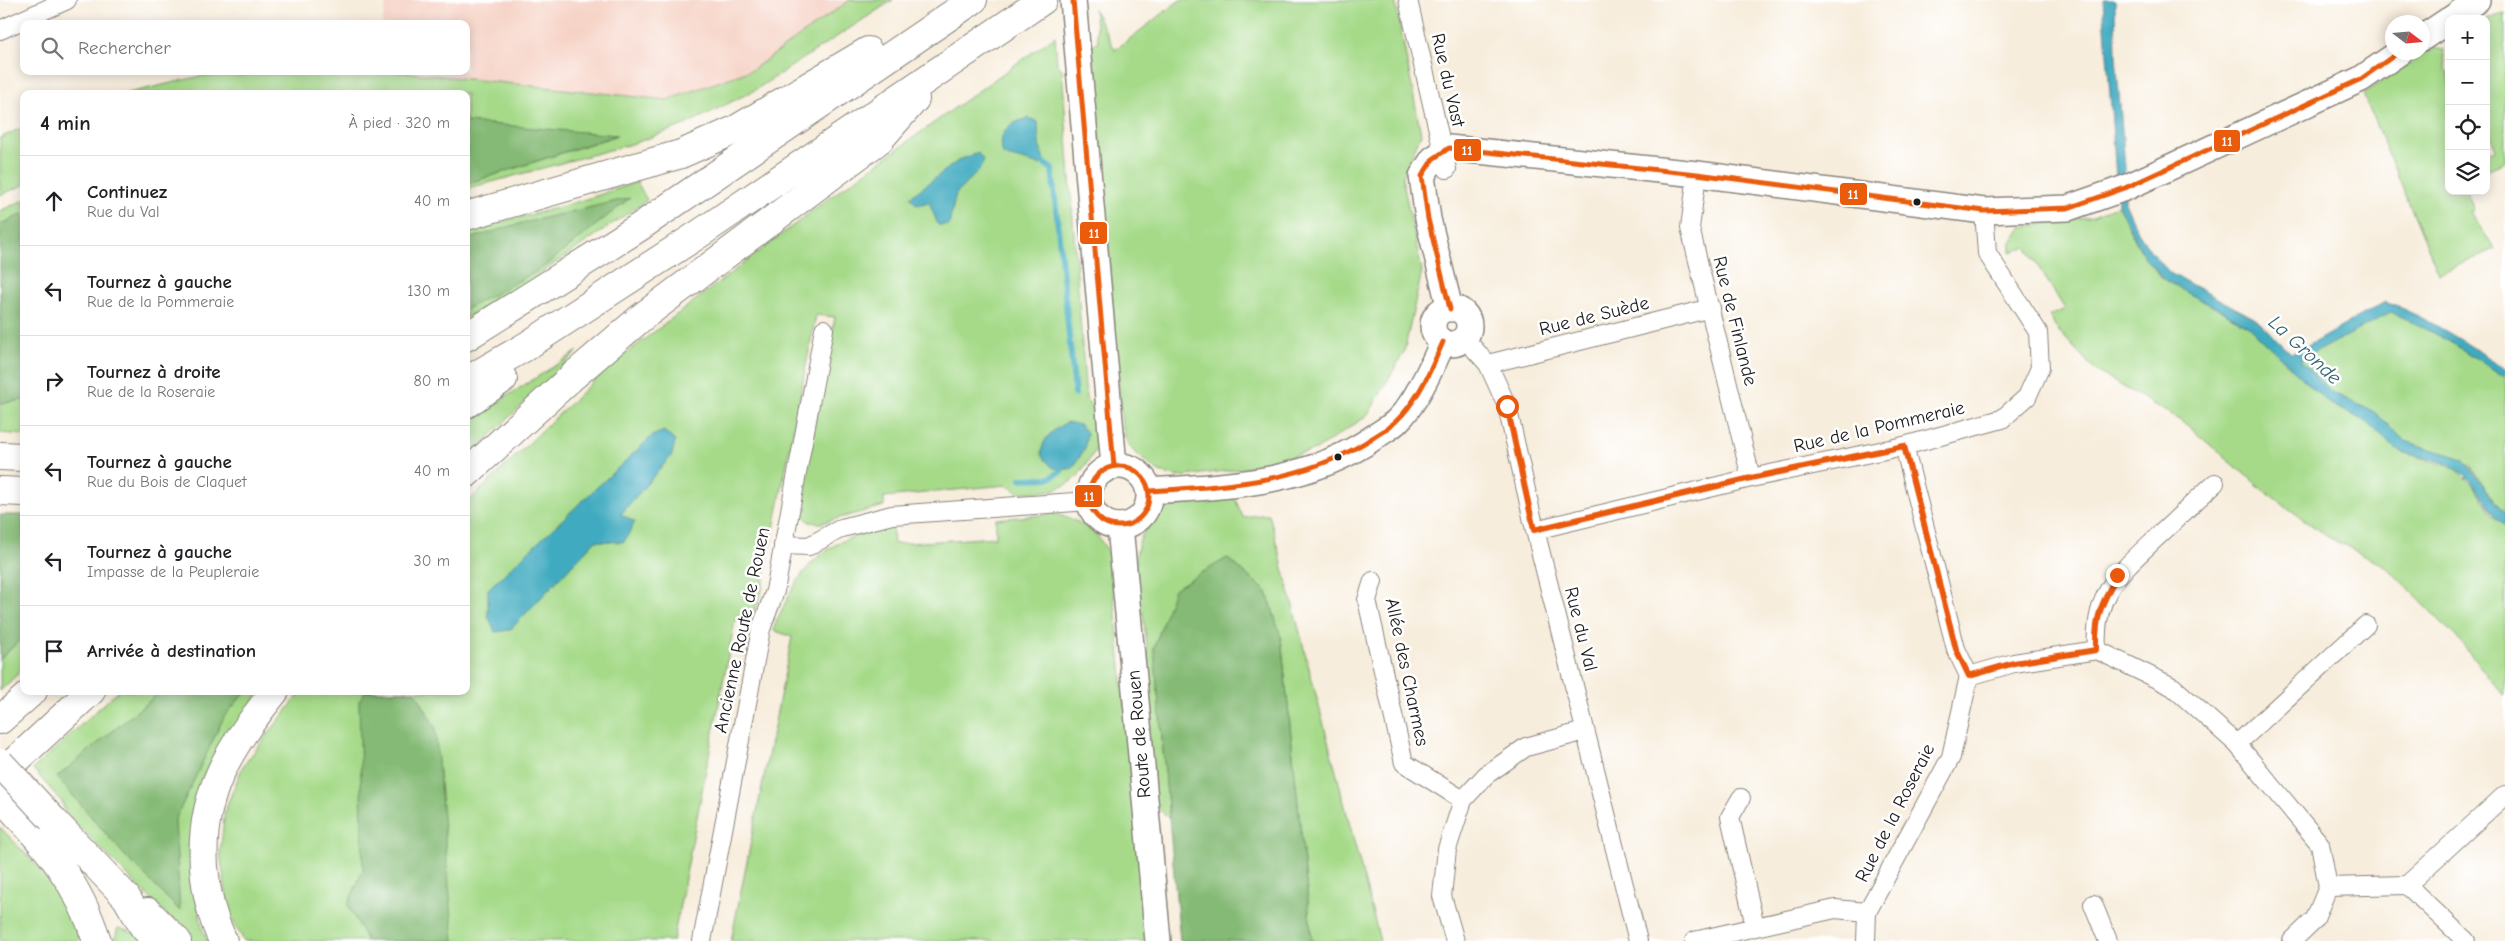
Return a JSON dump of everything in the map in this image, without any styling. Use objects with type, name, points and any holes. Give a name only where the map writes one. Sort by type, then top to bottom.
[{"type":"highway","points":[[470,334],[638,228],[973,0]]},
{"type":"highway","points":[[470,379],[525,347],[699,234],[1042,0]]},
{"type":"highway","points":[[470,215],[681,154],[735,130],[874,48],[915,39]]},
{"type":"highway","points":[[470,470],[573,376],[642,317],[879,140],[939,71]]},
{"type":"highway","points":[[470,401],[684,258],[699,234]]},
{"type":"highway","points":[[0,456],[20,457]]},
{"type":"highway","points":[[0,491],[20,492]]},
{"type":"highway","points":[[0,720],[28,695]]},
{"type":"highway","points":[[0,775],[87,695]]},
{"type":"highway","points":[[223,941],[214,919],[205,884],[203,848],[208,803],[231,750],[272,695]]},
{"type":"highway","points":[[0,763],[43,826],[75,886],[97,941]]},
{"type":"highway","points":[[0,796],[43,826],[126,897],[154,916],[177,941]]},
{"type":"highway","points":[[126,897],[143,926],[156,941]]},
{"type":"street","points":[[22,20],[67,0]]},
{"type":"street","points":[[1073,0],[1114,466]]},
{"type":"street","name":"Rue du Vast","points":[[1408,0],[1445,161]]},
{"type":"street","points":[[2456,15],[2477,0]]},
{"type":"street","points":[[0,30],[20,21]]},
{"type":"street","points":[[2430,33],[2445,22]]},
{"type":"street","points":[[1149,491],[1245,484],[1284,477],[1355,451],[1398,421],[1454,340],[1435,334],[1434,322],[1441,312],[1450,309],[1426,209],[1422,176],[1433,158],[1445,161],[1449,148],[1697,174],[1984,211],[2068,208],[2120,189],[2360,79],[2388,60]]},
{"type":"street","name":"Rue de Finlande","points":[[1697,174],[1690,228],[1751,478]]},
{"type":"street","name":"Rue de la Pommeraie","points":[[1534,530],[1751,478],[1904,446],[2002,419],[2027,397],[2040,368],[2038,332],[1987,252],[1984,211]]},
{"type":"street","name":"Rue de Suède","points":[[1488,364],[1711,308]]},
{"type":"street","name":"Ancienne Route de Rouen","points":[[702,941],[761,628],[775,591],[824,329]]},
{"type":"street","name":"Rue du Val","points":[[1454,340],[1488,364],[1507,406],[1534,530],[1638,941]]},
{"type":"street","points":[[1904,446],[1956,649],[1969,676],[2014,663],[2096,650],[2173,687],[2237,744],[2320,844],[2328,887],[2315,919],[2292,941]]},
{"type":"street","points":[[1122,465],[1137,471],[1143,477],[1149,491],[1149,502],[1139,519],[1120,526],[1103,522],[1091,509],[1088,492],[1094,478],[1107,468],[1122,465]]},
{"type":"street","points":[[2096,650],[2095,626],[2102,602],[2117,575],[2215,483]]},
{"type":"street","points":[[783,545],[809,546],[842,528],[892,515],[1089,501]]},
{"type":"street","name":"Route de Rouen","points":[[1120,526],[1158,941]]},
{"type":"street","name":"Allée des Charmes","points":[[1373,581],[1367,600],[1404,763],[1463,800]]},
{"type":"street","points":[[2237,744],[2366,625]]},
{"type":"street","name":"Rue de la Roseraie","points":[[1694,941],[1835,909],[1867,912],[1950,757],[1969,676]]},
{"type":"street","points":[[1455,941],[1442,896],[1447,849],[1463,800],[1486,775],[1526,748],[1585,732]]},
{"type":"street","points":[[2328,887],[2407,884],[2505,795]]},
{"type":"street","points":[[1740,798],[1730,816],[1755,926]]},
{"type":"street","points":[[2407,884],[2466,941]]},
{"type":"street","points":[[2092,904],[2108,941]]},
{"type":"street","points":[[1866,941],[1867,912]]},
{"type":"shaded area","points":[[387,0],[850,0],[752,70],[667,100],[430,75],[470,75],[470,20],[383,20]]},
{"type":"green space","points":[[850,0],[893,0],[755,90],[687,124],[635,143],[470,188],[470,183],[615,136],[470,122],[470,90],[141,90],[201,76],[430,75],[667,100],[752,70]]},
{"type":"green space","points":[[1180,0],[1395,0],[1421,134],[1402,178],[1422,271],[1404,352],[1368,415],[1316,450],[1240,469],[1179,477],[1159,472],[1136,454],[1127,443],[1122,425],[1092,45],[1098,41],[1094,9],[1115,50]]},
{"type":"green space","points":[[2505,12],[2505,162],[2490,168],[2490,152],[2496,150],[2490,131],[2490,18]]},
{"type":"green space","points":[[1055,36],[1057,65],[1062,69],[1086,399],[1099,415],[1099,434],[1095,451],[1078,476],[1066,485],[1050,491],[1019,493],[1006,485],[884,497],[884,506],[821,523],[809,522],[801,512],[801,500],[835,317],[816,315],[761,594],[749,624],[735,620],[673,941],[244,941],[230,916],[220,854],[225,810],[243,766],[299,695],[470,695],[470,500],[607,368],[829,198]]},
{"type":"green space","points":[[2434,48],[2443,50],[2445,63],[2445,195],[2468,195],[2474,210],[2470,212],[2495,249],[2439,274],[2363,94],[2415,60],[2430,60],[2430,51]]},
{"type":"green space","points":[[470,122],[617,135],[470,183]]},
{"type":"green space","points":[[20,129],[20,187],[0,195],[0,138]]},
{"type":"green space","points":[[637,182],[647,200],[528,282],[470,316],[470,228],[553,209]]},
{"type":"green space","points":[[630,198],[541,269],[470,307],[470,239],[514,225]]},
{"type":"green space","points":[[20,202],[20,215],[0,225],[0,211]]},
{"type":"green space","points":[[2118,205],[2144,255],[2166,281],[2247,325],[2327,402],[2367,422],[2402,452],[2455,468],[2474,487],[2491,513],[2505,528],[2505,696],[2457,638],[2386,566],[2328,537],[2267,493],[2182,421],[2096,371],[2055,327],[2050,316],[2065,309],[2026,247],[2011,252],[2011,242],[2022,227],[2093,216]]},
{"type":"green space","points":[[20,215],[20,400],[0,403],[0,225]]},
{"type":"green space","points":[[2392,311],[2452,343],[2505,377],[2505,514],[2470,466],[2431,449],[2405,441],[2374,412],[2331,392],[2300,361],[2301,358]]},
{"type":"green space","points":[[578,351],[470,455],[470,419]]},
{"type":"green space","points":[[20,400],[20,435],[0,433],[0,403]]},
{"type":"green space","points":[[1234,497],[1243,517],[1269,514],[1380,941],[1312,941],[1281,637],[1154,648],[1169,819],[1155,805],[1142,668],[1148,659],[1143,613],[1136,608],[1135,574],[1139,544],[1145,530],[1154,519],[1167,509],[1190,499]]},
{"type":"green space","points":[[1054,514],[1080,523],[1094,533],[1110,555],[1148,941],[731,941],[792,637],[773,630],[793,588],[804,572],[830,548],[847,539],[892,526],[894,544],[996,537],[996,519]]},
{"type":"green space","points":[[0,515],[20,515],[20,640],[0,659]]},
{"type":"green space","points":[[1227,558],[1267,592],[1281,637],[1312,941],[1180,941],[1154,648],[1174,589]]},
{"type":"green space","points":[[20,640],[20,672],[0,691],[0,659]]},
{"type":"green space","points":[[114,695],[257,695],[203,779],[189,842],[202,928],[208,941],[193,941],[65,813],[62,802],[33,769]]},
{"type":"green space","points":[[156,695],[243,695],[224,717],[175,820],[180,911],[127,858],[57,777]]},
{"type":"green space","points":[[363,695],[417,695],[435,727],[454,941],[367,941],[348,905],[363,869],[359,701]]},
{"type":"green space","points":[[0,827],[36,865],[58,893],[74,924],[79,941],[0,941]]},
{"type":"green space","points":[[118,928],[135,933],[142,941],[114,941]]},
{"type":"water","name":"La Gronde","points":[[2103,0],[2115,0],[2116,56],[2125,166],[2125,203],[2138,232],[2150,250],[2170,273],[2256,319],[2291,353],[2297,352],[2385,302],[2432,323],[2505,368],[2505,377],[2452,343],[2392,312],[2300,360],[2331,392],[2374,412],[2405,441],[2463,459],[2505,514],[2505,528],[2462,473],[2443,462],[2402,452],[2394,448],[2367,422],[2327,402],[2247,325],[2166,281],[2145,258],[2118,205]]},
{"type":"water","points":[[1029,118],[1038,122],[1039,144],[1044,160],[1040,165],[1003,155],[1002,140],[1006,130],[1015,123]]},
{"type":"water","points":[[978,153],[984,161],[979,170],[956,194],[949,225],[938,225],[929,202],[917,205],[910,197],[959,160]]},
{"type":"water","points":[[1067,422],[1080,425],[1087,433],[1085,448],[1073,468],[1058,469],[1051,466],[1041,454],[1042,448],[1046,439],[1057,428]]},
{"type":"water","points":[[664,431],[675,441],[672,455],[621,514],[635,522],[624,542],[595,541],[510,630],[495,632],[488,616],[488,589],[652,436]]},
{"type":"waterway","points":[[1042,162],[1052,169],[1075,394]]},
{"type":"waterway","points":[[1021,479],[1050,478],[1061,471]]},
{"type":"transit line","name":"11","points":[[1073,0],[1114,466]]},
{"type":"transit line","name":"11","points":[[1450,309],[1428,219],[1422,176],[1433,159],[1449,148],[1697,174],[1984,211],[2068,208],[2125,188],[2361,79],[2388,60]]},
{"type":"transit line","name":"11","points":[[1149,491],[1261,480],[1315,466],[1341,456],[1380,433],[1402,415],[1420,389],[1443,342]]},
{"type":"transit line","name":"11","points":[[1113,466],[1125,466],[1136,471],[1144,479],[1149,490],[1149,496],[1147,508],[1136,521],[1125,526],[1113,526],[1102,521],[1094,513],[1089,502],[1089,490],[1094,479],[1102,471],[1113,466]]},
{"type":"route","points":[[1507,406],[1534,530],[1751,478],[1904,446],[1956,649],[1969,676],[2014,663],[2096,650],[2095,626],[2102,602],[2117,575]]}]
